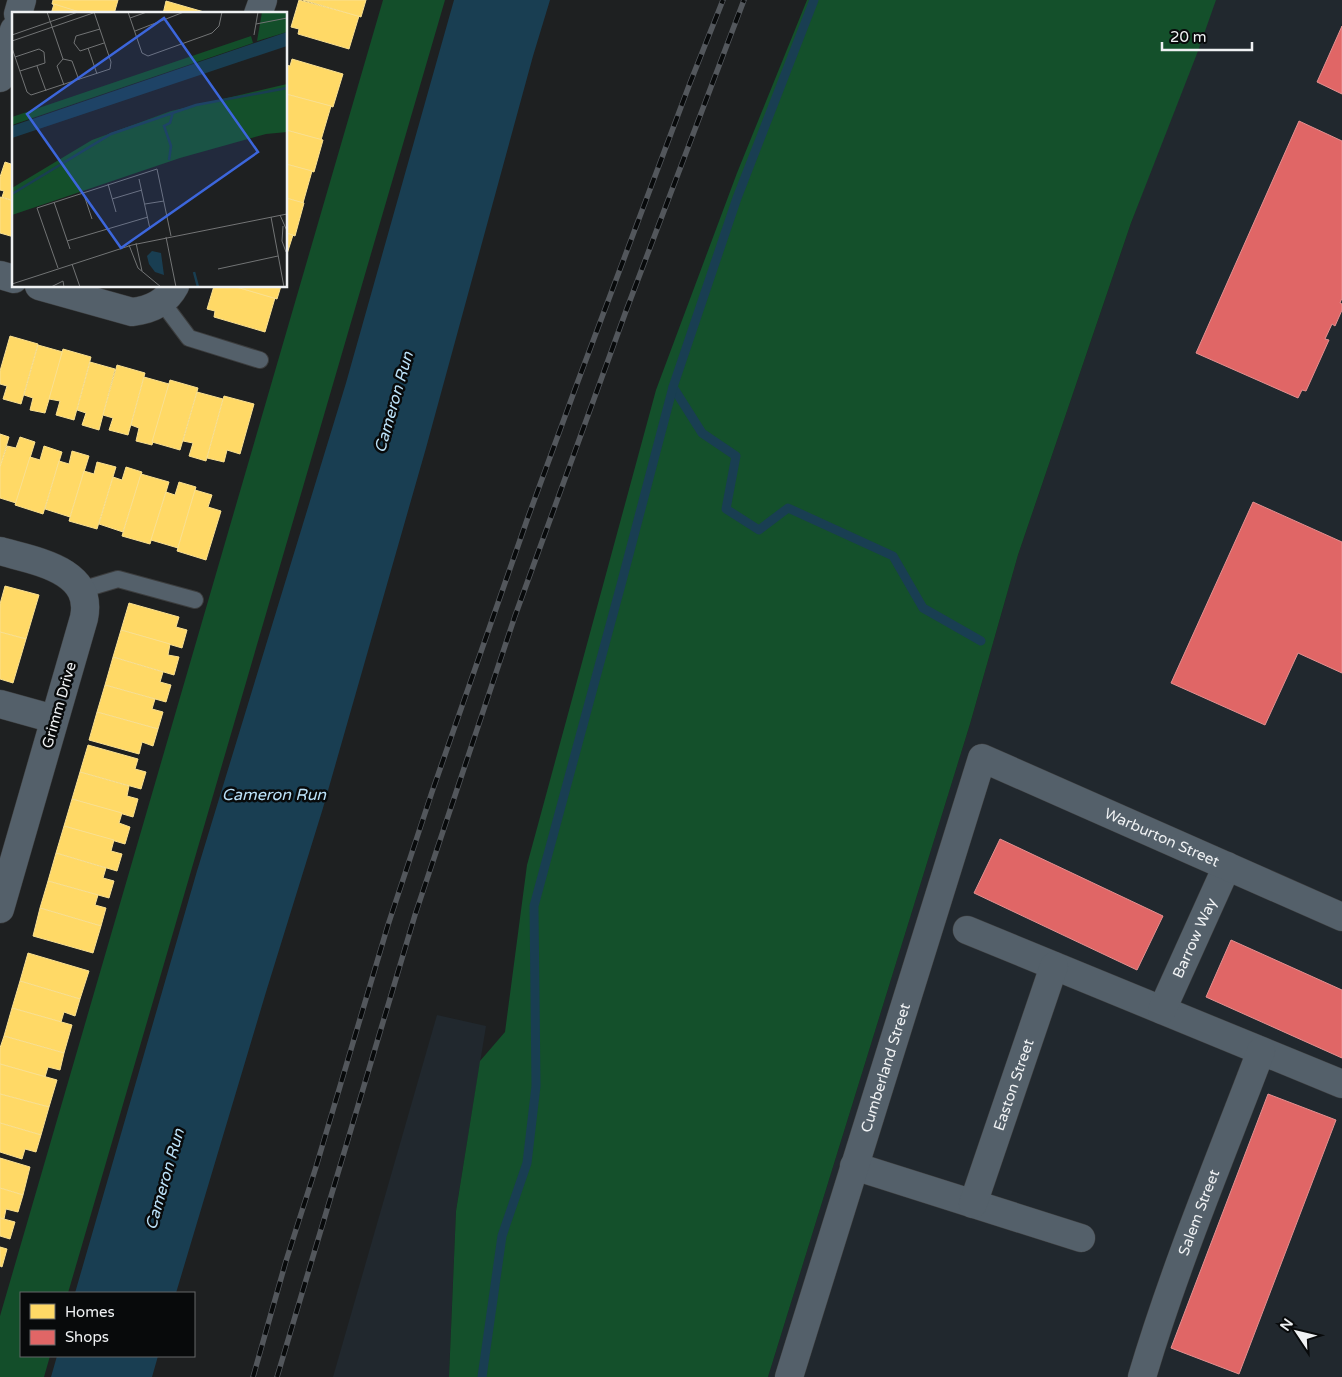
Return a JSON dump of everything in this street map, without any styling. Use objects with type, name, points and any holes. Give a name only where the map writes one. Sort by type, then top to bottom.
[{"type":"street","points":[[0,78],[12,37]]},
{"type":"street","points":[[46,288],[132,312],[148,310],[169,294]]},
{"type":"street","points":[[0,551],[58,568],[76,582],[81,590]]},
{"type":"street","name":"Grimm Drive","points":[[0,909],[6,865],[54,719],[85,610],[84,596],[81,590]]},
{"type":"street","points":[[0,704],[54,719]]},
{"type":"street","name":"Warburton Street","points":[[982,758],[1342,917]]},
{"type":"street","name":"Cumberland Street","points":[[795,1376],[854,1166],[982,758]]},
{"type":"street","name":"Barrow Way","points":[[1162,1010],[1227,866]]},
{"type":"street","points":[[967,930],[1342,1084]]},
{"type":"street","name":"Easton Street","points":[[972,1204],[1054,966]]},
{"type":"street","name":"Salem Street","points":[[1142,1377],[1183,1257],[1261,1051]]},
{"type":"street","points":[[854,1166],[1080,1238]]},
{"type":"lane","points":[[169,294],[189,338],[260,360]]},
{"type":"lane","points":[[81,590],[118,579],[195,600]]},
{"type":"shaded area","points":[[1214,0],[1342,0],[1342,1377],[768,1377],[970,724],[1018,555],[1131,223]]},
{"type":"shaded area","points":[[437,1015],[486,1026],[456,1211],[449,1377],[333,1377]]},
{"type":"green space","points":[[383,0],[445,0],[68,1292],[20,1292],[20,1357],[50,1357],[44,1377],[0,1377],[0,1316]]},
{"type":"green space","points":[[807,0],[1216,0],[1131,223],[1018,555],[970,724],[768,1377],[449,1377],[456,1211],[480,1061],[505,1032],[527,865],[656,390],[737,173]]},
{"type":"water","name":"Cameron Run","points":[[454,0],[550,0],[426,448],[323,808],[176,1292],[75,1292],[197,871],[346,383]]},
{"type":"water","points":[[57,1357],[158,1357],[152,1377],[51,1377]]},
{"type":"building: Homes","points":[[53,0],[118,0],[115,12],[79,12],[52,4]]},
{"type":"building: Homes","points":[[299,0],[359,16],[349,49],[298,34],[299,29],[291,27]]},
{"type":"building: Homes","points":[[303,0],[366,0],[361,17]]},
{"type":"building: Homes","points":[[166,1],[204,12],[163,12]]},
{"type":"building: Homes","points":[[54,4],[80,12],[52,12]]},
{"type":"building: Homes","points":[[292,59],[343,74],[333,107],[288,95],[288,66],[290,66]]},
{"type":"building: Homes","points":[[288,95],[331,106],[321,140],[288,131]]},
{"type":"building: Homes","points":[[288,131],[323,140],[314,172],[288,165]]},
{"type":"building: Homes","points":[[5,162],[12,164],[12,200],[2,197],[4,191],[0,190],[0,177]]},
{"type":"building: Homes","points":[[288,165],[312,171],[303,203],[288,199]]},
{"type":"building: Homes","points":[[0,197],[12,200],[12,236],[0,233]]},
{"type":"building: Homes","points":[[288,199],[304,203],[295,236],[288,234]]},
{"type":"building: Homes","points":[[288,234],[293,235],[288,251]]},
{"type":"building: Homes","points":[[213,288],[240,288],[275,298],[265,332],[214,317],[215,311],[207,309]]},
{"type":"building: Homes","points":[[240,288],[280,288],[277,299]]},
{"type":"building: Homes","points":[[10,336],[38,344],[21,404],[3,399],[7,386],[0,384],[0,371]]},
{"type":"building: Homes","points":[[38,345],[63,352],[45,413],[30,410],[33,398],[24,395]]},
{"type":"building: Homes","points":[[63,349],[91,357],[74,420],[56,415],[60,401],[49,399]]},
{"type":"building: Homes","points":[[90,362],[115,369],[99,430],[82,425],[86,413],[77,410]]},
{"type":"building: Homes","points":[[117,365],[145,373],[128,435],[109,430],[113,418],[103,415]]},
{"type":"building: Homes","points":[[144,377],[169,384],[152,445],[136,441],[139,428],[131,425]]},
{"type":"building: Homes","points":[[170,380],[198,388],[180,450],[152,442]]},
{"type":"building: Homes","points":[[197,392],[223,399],[206,461],[189,456],[193,443],[183,441]]},
{"type":"building: Homes","points":[[224,396],[254,404],[240,454],[227,450],[224,462],[207,458]]},
{"type":"building: Homes","points":[[0,434],[9,437],[0,467]]},
{"type":"building: Homes","points":[[20,437],[35,442],[16,503],[0,498],[0,467],[7,446],[16,448]]},
{"type":"building: Homes","points":[[44,446],[62,452],[43,514],[15,505],[30,457],[40,460]]},
{"type":"building: Homes","points":[[72,451],[89,456],[70,517],[45,509],[59,461],[69,464]]},
{"type":"building: Homes","points":[[97,462],[116,467],[97,529],[69,521],[84,471],[94,474]]},
{"type":"building: Homes","points":[[126,467],[142,472],[123,532],[99,524],[113,477],[122,480]]},
{"type":"building: Homes","points":[[141,474],[169,482],[150,544],[122,536]]},
{"type":"building: Homes","points":[[179,482],[196,487],[178,548],[151,540],[166,492],[175,495]]},
{"type":"building: Homes","points":[[195,490],[212,495],[208,507],[221,511],[206,560],[177,551]]},
{"type":"building: Homes","points":[[5,586],[39,595],[26,639],[0,632],[0,604]]},
{"type":"building: Homes","points":[[129,603],[179,617],[176,627],[187,630],[182,648],[121,630]]},
{"type":"building: Homes","points":[[121,630],[170,644],[168,655],[179,657],[174,675],[113,657]]},
{"type":"building: Homes","points":[[0,632],[26,639],[13,683],[0,679]]},
{"type":"building: Homes","points":[[113,657],[163,672],[160,682],[171,685],[166,702],[105,685]]},
{"type":"building: Homes","points":[[105,685],[155,699],[152,709],[163,712],[158,729],[97,712]]},
{"type":"building: Homes","points":[[97,712],[158,729],[153,746],[142,742],[139,754],[89,740]]},
{"type":"building: Homes","points":[[88,745],[138,759],[135,769],[146,772],[141,789],[80,772]]},
{"type":"building: Homes","points":[[80,772],[129,786],[127,796],[138,799],[133,817],[72,799]]},
{"type":"building: Homes","points":[[72,799],[122,813],[119,823],[130,827],[125,844],[64,826]]},
{"type":"building: Homes","points":[[64,826],[114,840],[111,851],[122,854],[117,871],[56,853]]},
{"type":"building: Homes","points":[[56,853],[106,868],[103,878],[114,881],[109,898],[48,881]]},
{"type":"building: Homes","points":[[48,881],[98,895],[95,905],[106,908],[101,926],[40,908]]},
{"type":"building: Homes","points":[[40,908],[101,926],[93,953],[33,936]]},
{"type":"building: Homes","points":[[28,953],[89,971],[80,999],[20,981]]},
{"type":"building: Homes","points":[[20,981],[80,999],[75,1016],[64,1012],[61,1022],[12,1008]]},
{"type":"building: Homes","points":[[12,1008],[72,1025],[64,1053],[4,1036]]},
{"type":"building: Homes","points":[[4,1036],[64,1053],[60,1070],[48,1067],[45,1077],[0,1064],[0,1048]]},
{"type":"building: Homes","points":[[0,1064],[57,1080],[49,1107],[0,1094]]},
{"type":"building: Homes","points":[[0,1094],[49,1107],[41,1135],[0,1123]]},
{"type":"building: Homes","points":[[0,1123],[41,1135],[36,1152],[25,1149],[22,1159],[0,1152]]},
{"type":"building: Homes","points":[[0,1158],[30,1167],[23,1195],[0,1188]]},
{"type":"building: Homes","points":[[0,1188],[23,1195],[18,1212],[6,1209],[4,1219],[0,1218]]},
{"type":"building: Homes","points":[[0,1218],[15,1222],[10,1239],[0,1236]]},
{"type":"building: Homes","points":[[0,1247],[7,1249],[2,1267],[0,1266]]},
{"type":"building: Shops","points":[[1342,26],[1342,94],[1317,82]]},
{"type":"building: Shops","points":[[1299,121],[1342,141],[1342,298],[1340,303],[1342,304],[1342,310],[1335,326],[1332,324],[1325,339],[1329,340],[1306,391],[1302,390],[1298,398],[1196,353]]},
{"type":"building: Shops","points":[[1253,502],[1342,542],[1342,673],[1298,653],[1265,725],[1171,683]]},
{"type":"building: Shops","points":[[1000,839],[1163,916],[1137,970],[974,893]]},
{"type":"building: Shops","points":[[1231,940],[1342,990],[1342,1058],[1206,997]]},
{"type":"building: Shops","points":[[1268,1094],[1336,1120],[1239,1374],[1171,1348]]},
{"type":"waterway","points":[[482,1377],[502,1236],[527,1163],[536,1086],[534,906],[673,387],[737,198],[814,0]]},
{"type":"waterway","points":[[673,387],[702,433],[736,456],[726,509],[759,530],[788,508],[893,556],[923,608],[981,641]]},
{"type":"railway","points":[[253,1377],[286,1261],[388,925],[432,792],[527,520],[578,381],[723,0]]},
{"type":"railway","points":[[277,1377],[415,915],[515,616],[626,311],[744,0]]}]
